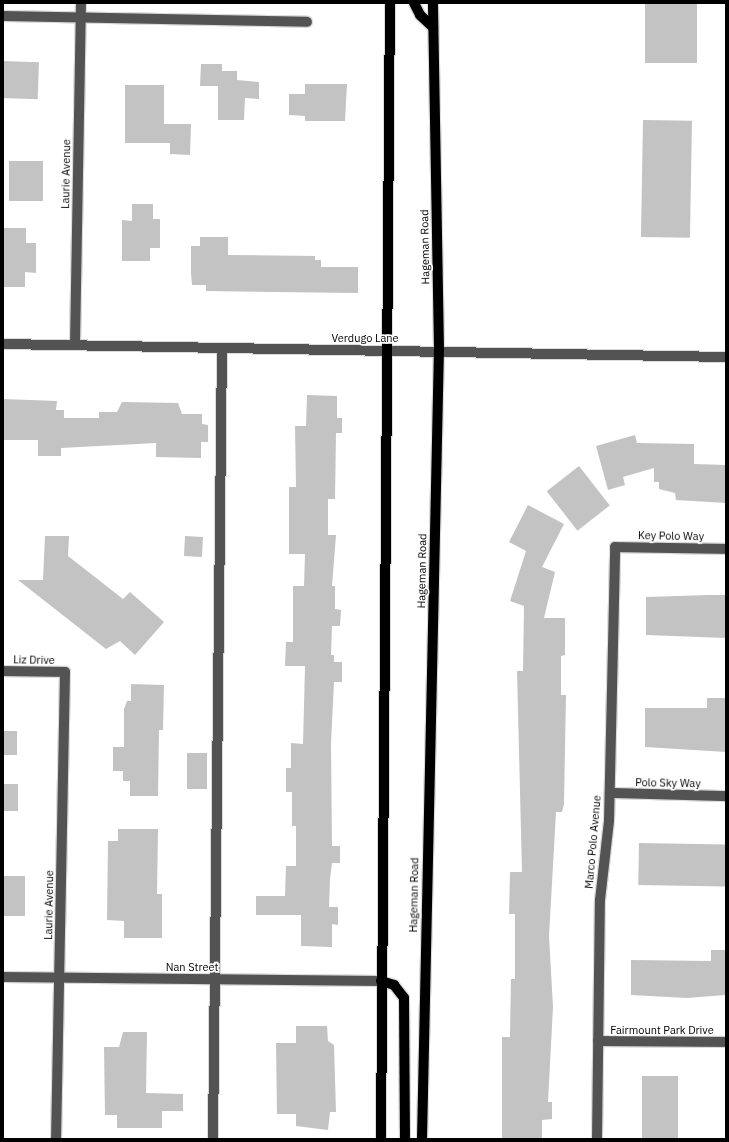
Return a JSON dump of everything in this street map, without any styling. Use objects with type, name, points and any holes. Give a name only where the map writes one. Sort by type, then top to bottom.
[{"type":"main road","points":[[381,1139],[381,980],[390,350],[390,3]]},
{"type":"main road","points":[[414,3],[420,15],[433,27]]},
{"type":"main road","name":"Hageman Road","points":[[422,1139],[439,350],[433,3]]},
{"type":"main road","points":[[381,980],[394,984],[404,998],[405,1139]]},
{"type":"street","name":"Laurie Avenue","points":[[75,345],[81,3]]},
{"type":"street","points":[[3,16],[307,22]]},
{"type":"street","name":"Verdugo Lane","points":[[3,344],[439,350],[726,357]]},
{"type":"street","points":[[213,1139],[213,979],[222,348]]},
{"type":"street","name":"Key Polo Way","points":[[615,547],[726,549]]},
{"type":"street","name":"Marco Polo Avenue","points":[[597,1139],[600,900],[610,793],[615,547]]},
{"type":"street","name":"Liz Drive","points":[[3,671],[65,672]]},
{"type":"street","name":"Laurie Avenue","points":[[56,1139],[65,672]]},
{"type":"street","name":"Polo Sky Way","points":[[610,793],[726,796]]},
{"type":"street","name":"Nan Street","points":[[3,977],[381,980]]},
{"type":"street","name":"Fairmount Park Drive","points":[[598,1041],[726,1042]]},
{"type":"building","points":[[645,3],[697,3],[697,63],[645,63]]},
{"type":"building","points":[[3,61],[39,62],[38,99],[3,98]]},
{"type":"building","points":[[201,64],[222,64],[222,71],[237,71],[237,80],[259,82],[259,99],[245,98],[244,120],[218,120],[218,86],[200,86]]},
{"type":"building","points":[[305,84],[347,84],[345,121],[305,121],[305,116],[289,115],[289,94],[305,94]]},
{"type":"building","points":[[125,85],[164,85],[164,124],[191,124],[190,155],[170,154],[170,143],[125,143]]},
{"type":"building","points":[[643,120],[692,121],[690,238],[641,237]]},
{"type":"building","points":[[9,161],[43,161],[43,201],[9,201]]},
{"type":"building","points":[[132,204],[153,204],[153,219],[160,219],[160,248],[150,248],[150,261],[122,261],[122,220],[132,221]]},
{"type":"building","points":[[3,228],[26,228],[26,243],[36,243],[36,273],[25,272],[25,287],[3,287]]},
{"type":"building","points":[[200,237],[228,237],[228,255],[315,256],[315,260],[321,260],[321,267],[358,267],[358,293],[206,291],[206,285],[192,285],[191,246],[200,246]]},
{"type":"building","points":[[307,395],[337,396],[337,418],[342,418],[342,433],[336,433],[335,499],[328,499],[328,535],[336,535],[332,586],[335,586],[335,609],[341,610],[340,626],[332,626],[331,655],[334,655],[334,662],[342,662],[342,682],[334,682],[331,743],[332,846],[340,846],[340,863],[332,863],[330,879],[329,907],[338,907],[338,925],[332,924],[332,947],[301,946],[301,915],[256,915],[256,896],[285,896],[286,866],[296,866],[296,826],[292,826],[292,792],[286,792],[286,768],[291,768],[291,743],[303,744],[305,666],[285,666],[286,642],[293,642],[293,586],[304,586],[305,554],[289,554],[289,487],[296,487],[295,426],[306,426]]},
{"type":"building","points":[[3,399],[57,401],[56,410],[64,410],[64,418],[99,418],[99,412],[117,412],[122,402],[178,403],[182,414],[202,414],[202,424],[208,425],[208,442],[201,442],[201,458],[156,457],[156,443],[61,448],[61,456],[38,456],[38,440],[3,440]]},
{"type":"building","points":[[635,435],[637,443],[694,444],[694,464],[726,465],[726,503],[676,500],[675,493],[659,489],[659,482],[654,482],[654,468],[623,477],[625,485],[608,490],[596,446]]},
{"type":"building","points":[[579,466],[610,505],[577,531],[547,491]]},
{"type":"building","points":[[528,505],[564,524],[542,567],[555,572],[544,618],[565,618],[565,655],[561,656],[561,695],[566,695],[564,804],[562,812],[556,812],[549,936],[553,1007],[548,1102],[552,1102],[552,1119],[542,1120],[542,1139],[502,1139],[502,1037],[510,1037],[511,979],[515,979],[515,914],[509,914],[510,872],[522,872],[517,671],[523,671],[524,606],[510,601],[526,551],[509,542]]},
{"type":"building","points":[[45,536],[69,536],[68,556],[123,599],[130,592],[164,622],[135,655],[120,641],[106,649],[18,580],[43,580]]},
{"type":"building","points":[[185,536],[203,537],[202,557],[184,556]]},
{"type":"building","points":[[726,595],[726,638],[646,635],[646,597]]},
{"type":"building","points":[[131,684],[164,685],[163,730],[159,730],[158,796],[130,796],[130,781],[123,781],[123,771],[113,771],[113,747],[124,747],[124,709],[127,701],[131,701]]},
{"type":"building","points":[[707,698],[726,698],[726,752],[645,747],[645,708],[707,708]]},
{"type":"building","points":[[3,731],[17,731],[17,755],[3,755]]},
{"type":"building","points":[[187,753],[207,753],[207,789],[187,789]]},
{"type":"building","points":[[3,784],[18,784],[18,811],[3,811]]},
{"type":"building","points":[[118,829],[158,829],[157,894],[162,894],[162,938],[124,938],[124,921],[107,920],[108,841],[118,841]]},
{"type":"building","points":[[639,843],[726,845],[725,887],[638,885]]},
{"type":"building","points":[[3,876],[25,876],[25,916],[3,916]]},
{"type":"building","points":[[711,950],[725,950],[725,995],[687,998],[631,995],[631,960],[711,961]]},
{"type":"building","points":[[296,1026],[327,1026],[328,1041],[334,1045],[336,1112],[330,1112],[328,1130],[296,1126],[296,1114],[277,1114],[276,1043],[296,1043]]},
{"type":"building","points":[[123,1032],[147,1032],[146,1093],[183,1094],[183,1111],[162,1111],[162,1128],[117,1128],[117,1115],[105,1115],[104,1047],[119,1047]]},
{"type":"building","points":[[642,1076],[678,1076],[678,1139],[642,1139]]}]
